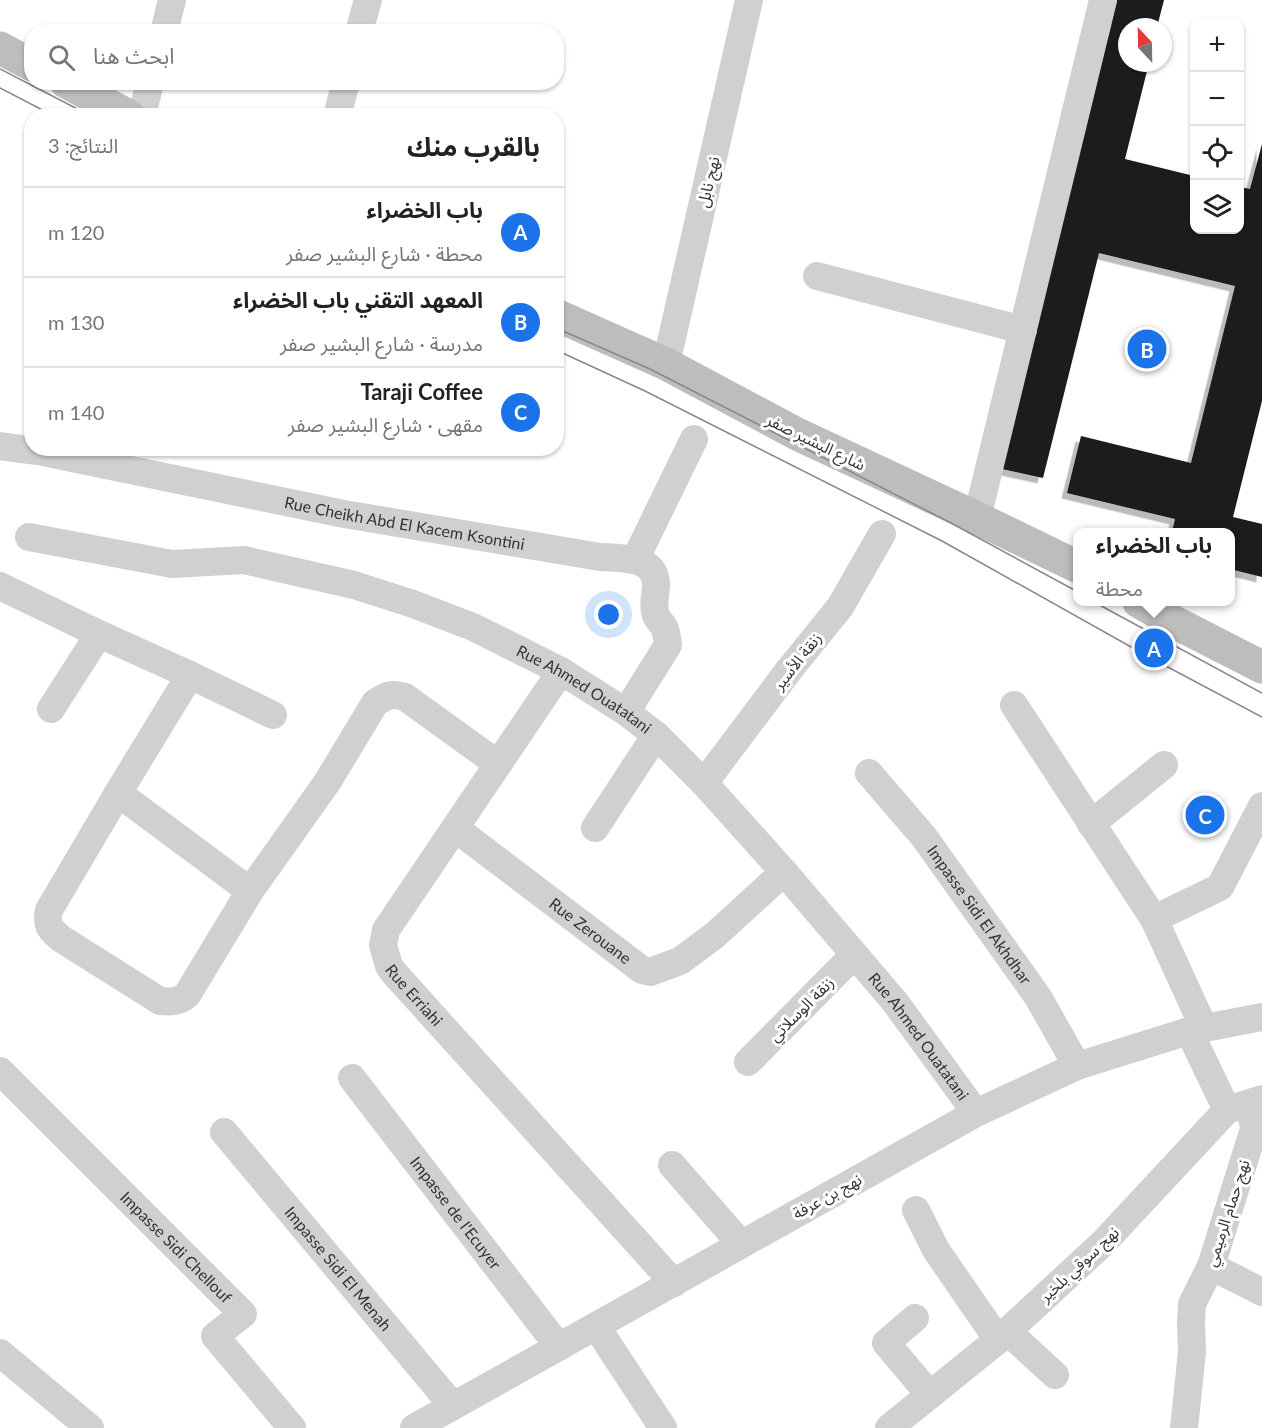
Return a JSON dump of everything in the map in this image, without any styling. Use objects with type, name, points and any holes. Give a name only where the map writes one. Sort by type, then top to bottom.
[{"type":"street","points":[[166,24],[172,0]]},
{"type":"street","points":[[361,24],[368,0]]},
{"type":"street","name":"نهج نابل","points":[[666,364],[749,0]]},
{"type":"street","points":[[977,518],[1103,0]]},
{"type":"street","points":[[0,48],[24,61]]},
{"type":"street","points":[[81,90],[114,108]]},
{"type":"street","points":[[144,108],[148,90]]},
{"type":"street","points":[[339,108],[344,90]]},
{"type":"street","points":[[817,276],[1023,330]]},
{"type":"street","name":"شارع البشير صفر","points":[[564,319],[666,364],[797,435],[1073,565]]},
{"type":"street","points":[[626,712],[668,645],[666,630],[656,617],[654,610],[656,584],[654,574],[647,565],[635,560],[694,439]]},
{"type":"street","name":"Rue Cheikh Abd El Kacem Ksontini","points":[[0,446],[24,450]]},
{"type":"street","name":"Rue Cheikh Abd El Kacem Ksontini","points":[[60,456],[344,514],[600,557],[635,560]]},
{"type":"street","name":"زنقة الأسير","points":[[704,783],[789,669],[840,607],[882,534]]},
{"type":"street","name":"Rue Ahmed Ouatatani","points":[[29,537],[172,564],[244,560],[354,585],[473,627],[561,671],[626,712],[656,735],[704,783],[895,1002],[976,1113]]},
{"type":"street","points":[[0,586],[273,715]]},
{"type":"street","points":[[1146,606],[1262,667]]},
{"type":"street","points":[[51,709],[99,634]]},
{"type":"street","name":"Rue Erriahi","points":[[561,671],[386,930],[383,945],[395,974],[674,1283]]},
{"type":"street","points":[[190,675],[49,910],[47,921],[50,929],[60,938],[160,1000],[172,1002],[187,995],[250,891],[328,781],[375,703],[395,694],[405,697],[498,764]]},
{"type":"street","points":[[1014,705],[1154,919],[1197,1029],[1247,1104]]},
{"type":"street","points":[[595,828],[656,735]]},
{"type":"street","points":[[1092,824],[1164,765]]},
{"type":"street","name":"Impasse Sidi El Akhdhar","points":[[869,773],[945,865],[1038,997],[1077,1066]]},
{"type":"street","points":[[118,793],[250,891]]},
{"type":"street","points":[[1154,919],[1220,887],[1262,806]]},
{"type":"street","name":"Rue Zerouane","points":[[455,828],[642,970],[650,972],[680,961],[715,935],[784,872]]},
{"type":"street","name":"زنقة الوسلاتي","points":[[748,1062],[854,955]]},
{"type":"street","name":"نهج بن عرفة","points":[[414,1428],[976,1113],[1077,1066],[1197,1029],[1262,1017]]},
{"type":"street","name":"Impasse Sidi Chellouf","points":[[0,1071],[243,1314],[215,1336],[292,1428]]},
{"type":"street","name":"Impasse de l'Ecuyer","points":[[352,1078],[559,1347]]},
{"type":"street","name":"نهج حمام الرميمي","points":[[1184,1428],[1192,1352],[1192,1304],[1211,1266],[1254,1129],[1247,1104]]},
{"type":"street","name":"نهج سوقي بلخير","points":[[889,1428],[1002,1336],[1103,1244],[1247,1104]]},
{"type":"street","name":"Impasse Sidi El Menah","points":[[224,1132],[453,1406]]},
{"type":"street","points":[[672,1164],[741,1244]]},
{"type":"street","points":[[916,1210],[936,1250],[1002,1336],[1055,1375]]},
{"type":"street","points":[[1211,1266],[1262,1292]]},
{"type":"street","points":[[915,1318],[886,1343],[930,1395]]},
{"type":"street","points":[[596,1326],[663,1428]]},
{"type":"street","points":[[0,1353],[90,1428]]},
{"type":"building","points":[[1117,0],[1164,0],[1159,18],[1118,18],[1118,72],[1147,72],[1125,159],[1190,175],[1190,234],[1244,234],[1244,188],[1250,189],[1262,144],[1262,401],[1233,517],[1262,524],[1262,577],[1235,570],[1235,528],[1173,528],[1175,519],[1067,493],[1081,436],[1191,463],[1235,286],[1099,253],[1043,478],[1002,469]]},
{"type":"tram line","points":[[0,69],[24,81]]},
{"type":"tram line","points":[[0,88],[39,108]]},
{"type":"tram line","points":[[41,90],[76,108]]},
{"type":"tram line","points":[[564,331],[650,369],[951,523],[1073,589]]},
{"type":"tram line","points":[[564,354],[645,391],[942,541],[1149,657],[1262,717]]},
{"type":"tram line","points":[[1101,606],[1262,693]]},
{"type":"place","name":"المعهد التقني باب الخضراء","points":[[1147,349]]},
{"type":"place","name":"باب الخضراء","points":[[1154,648]]},
{"type":"place","name":"Taraji Coffee","points":[[1205,815]]}]
